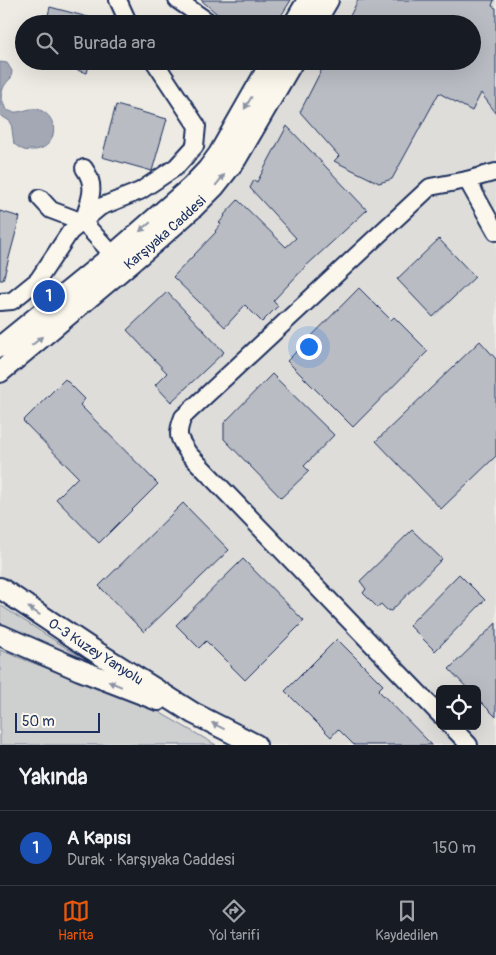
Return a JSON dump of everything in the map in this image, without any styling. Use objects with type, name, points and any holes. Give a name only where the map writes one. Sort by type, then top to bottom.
[{"type":"main road","points":[[299,15],[308,0]]},
{"type":"main road","points":[[319,15],[328,0]]},
{"type":"main road","name":"Karşıyaka Caddesi","points":[[0,347],[193,208],[236,159],[280,70]]},
{"type":"main road","name":"Karşıyaka Caddesi","points":[[0,372],[116,264]]},
{"type":"main road","name":"O-3 Kuzey Yanyolu","points":[[0,588],[193,713]]},
{"type":"main road","points":[[0,635],[125,688],[193,713],[250,743]]},
{"type":"street","points":[[118,0],[125,15]]},
{"type":"street","points":[[176,0],[198,15]]},
{"type":"street","points":[[0,302],[12,302],[38,280],[70,232],[100,207],[140,191],[176,167],[195,146],[197,126],[160,70]]},
{"type":"street","points":[[83,222],[92,194],[90,177],[84,168]]},
{"type":"street","points":[[436,711],[189,454],[180,442],[179,429],[183,417],[430,187],[496,172]]},
{"type":"street","points":[[467,180],[496,232]]},
{"type":"street","points":[[40,198],[51,210],[83,222],[116,264]]},
{"type":"street","points":[[455,730],[469,745]]},
{"type":"shaded area","points":[[337,0],[496,0],[496,745],[271,745],[217,717],[0,579],[0,379],[201,211],[235,176],[263,133],[298,70],[481,70],[481,15],[328,15]]},
{"type":"shaded area","points":[[0,62],[7,63],[12,71],[11,78],[2,92],[6,110],[17,112],[37,109],[47,114],[51,120],[53,134],[51,140],[40,149],[25,150],[14,144],[11,122],[0,115]]},
{"type":"shaded area","points":[[0,605],[111,677],[0,629]]},
{"type":"shaded area","points":[[0,650],[159,712],[216,745],[0,745]]},
{"type":"building","points":[[201,0],[291,0],[282,15],[218,15]]},
{"type":"building","points":[[358,0],[494,0],[492,6],[496,8],[496,113],[481,93],[472,111],[439,93],[392,179],[379,183],[334,161],[339,156],[300,112],[321,70],[481,70],[481,15],[350,15]]},
{"type":"building","points":[[50,7],[80,15],[48,15]]},
{"type":"building","points":[[77,70],[88,70],[87,73]]},
{"type":"building","points":[[116,105],[167,119],[152,171],[102,157]]},
{"type":"building","points":[[287,126],[367,210],[306,266],[273,301],[278,306],[262,322],[245,305],[225,327],[173,277],[216,232],[224,215],[238,200],[286,247],[296,238],[250,188],[254,180],[257,182]]},
{"type":"building","points":[[0,211],[20,217],[3,280],[0,280]]},
{"type":"building","points":[[439,239],[475,277],[433,317],[397,279]]},
{"type":"building","points":[[359,288],[391,320],[394,317],[428,351],[353,427],[287,361]]},
{"type":"building","points":[[167,292],[224,352],[171,402],[155,385],[167,373],[127,330]]},
{"type":"building","points":[[480,341],[496,359],[496,456],[441,509],[376,441]]},
{"type":"building","points":[[272,374],[334,435],[304,466],[309,471],[281,498],[224,439],[224,423]]},
{"type":"building","points":[[65,379],[85,399],[80,405],[158,484],[99,543],[56,499],[78,477],[23,421]]},
{"type":"building","points":[[183,503],[229,550],[144,632],[99,586]]},
{"type":"building","points":[[412,530],[442,559],[391,611],[381,604],[377,607],[363,593],[366,589],[360,581]]},
{"type":"building","points":[[243,559],[304,621],[245,680],[206,641],[199,648],[176,625]]},
{"type":"building","points":[[459,574],[485,600],[435,651],[409,625]]},
{"type":"building","points":[[496,623],[496,717],[481,702],[481,685],[464,685],[449,669]]},
{"type":"building","points":[[337,639],[383,685],[378,690],[432,745],[354,745],[338,729],[331,737],[285,691]]},
{"type":"place","name":"A Kapısı","points":[[49,296]]}]
